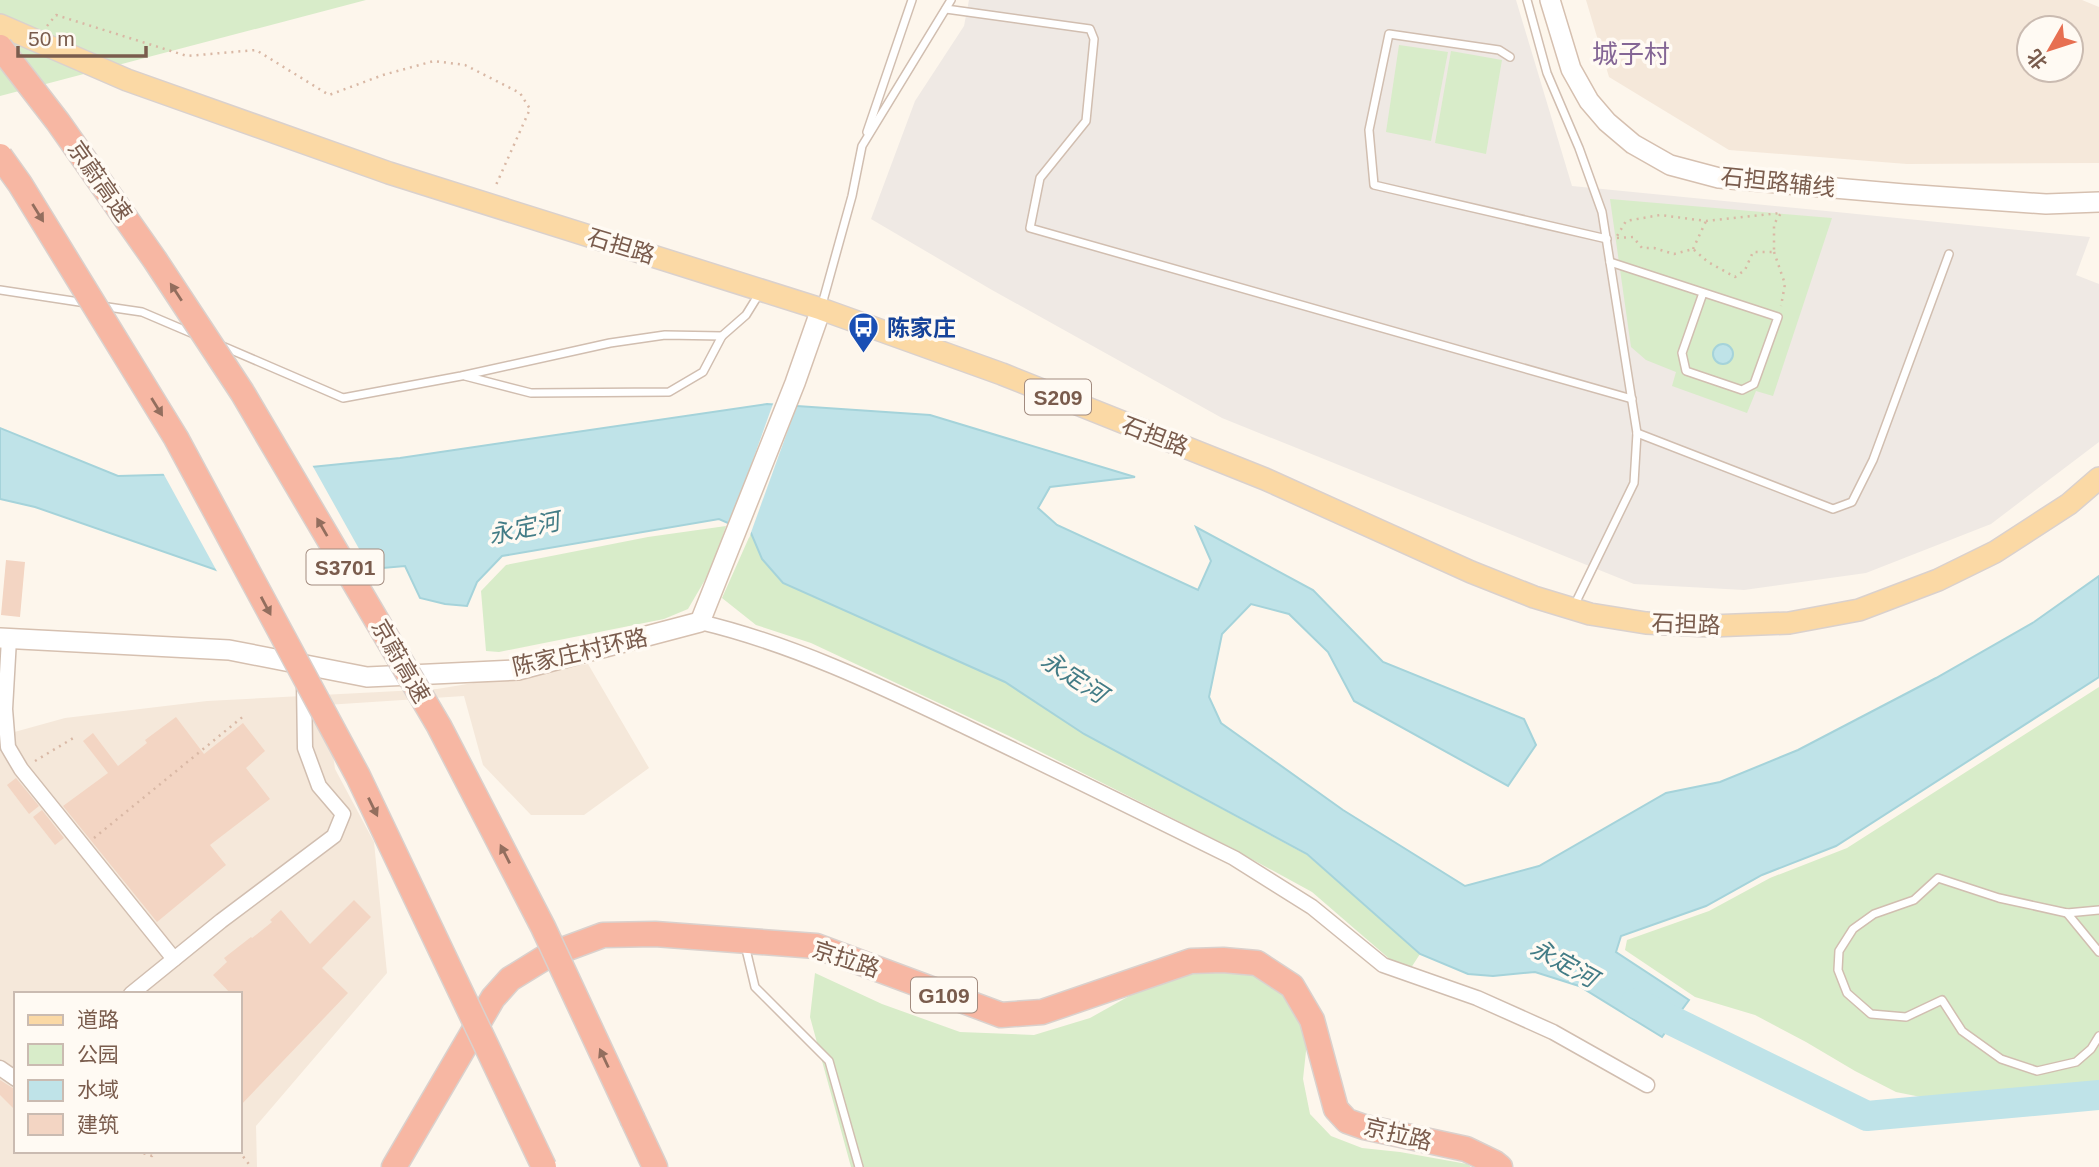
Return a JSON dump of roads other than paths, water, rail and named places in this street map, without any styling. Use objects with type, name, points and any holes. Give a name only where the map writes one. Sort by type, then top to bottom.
[{"type":"highway","name":"京蔚高速","points":[[0,47],[58,122],[155,260],[249,404],[439,726],[542,927],[654,1167]]},
{"type":"highway","points":[[0,156],[20,184],[176,438],[293,655],[358,776],[544,1167]]},
{"type":"highway","name":"京拉路","points":[[394,1167],[492,998],[510,979],[549,955],[603,935],[655,934],[816,946],[1001,1015],[1042,1012],[1191,961],[1257,962],[1292,986],[1312,1020],[1336,1109],[1347,1121],[1414,1139],[1466,1149],[1500,1167]]},
{"type":"main road","name":"石担路","points":[[0,25],[140,85],[389,173],[821,309],[1002,374],[1265,479],[1471,572],[1534,597],[1590,614],[1646,623],[1711,626],[1789,623],[1859,610],[1938,580],[1995,552],[2069,504],[2099,478]]},
{"type":"street","name":"石担路辅线","points":[[1550,0],[1572,69],[1589,101],[1606,122],[1633,144],[1670,165],[1718,178],[1891,193],[2046,204],[2099,202]]},
{"type":"street","points":[[821,309],[700,622],[743,632],[874,683],[1061,773],[1261,873],[1312,907],[1383,965],[1477,998],[1553,1032],[1647,1085]]},
{"type":"street","name":"陈家庄村环路","points":[[4,639],[229,650],[368,677],[517,670],[700,622]]},
{"type":"street","points":[[4,639],[8,747],[21,769],[174,959]]},
{"type":"street","points":[[133,992],[221,920],[334,836],[343,814],[319,786],[305,748],[304,664]]},
{"type":"lane","points":[[821,309],[852,196],[862,146],[912,0]]},
{"type":"lane","points":[[862,146],[951,0]]},
{"type":"lane","points":[[1527,0],[1547,73],[1579,148],[1602,212],[1637,433],[1634,483],[1573,609]]},
{"type":"lane","points":[[946,9],[1090,29],[1094,39],[1086,121],[1040,178],[1030,228],[1632,399]]},
{"type":"lane","points":[[1510,57],[1499,50],[1389,34],[1368,130],[1374,185],[1607,239]]},
{"type":"lane","points":[[1637,433],[1833,509],[1852,502],[1873,460],[1949,254]]},
{"type":"lane","points":[[1610,262],[1778,317],[1754,384],[1742,390],[1686,371],[1682,353],[1703,293]]},
{"type":"lane","points":[[0,290],[142,312],[343,398],[461,376],[610,343],[664,335],[722,336]]},
{"type":"lane","points":[[461,376],[531,393],[669,392],[703,372],[722,336],[746,316],[761,290]]},
{"type":"lane","points":[[2099,910],[2067,913],[1999,898],[1938,878],[1914,900],[1874,915],[1853,929],[1839,951],[1838,970],[1847,993],[1871,1014],[1906,1017],[1942,1000],[1962,1031],[2001,1059],[2037,1071],[2076,1062],[2091,1049],[2099,1036]]},
{"type":"lane","points":[[2067,913],[2099,952]]},
{"type":"lane","points":[[744,941],[755,987],[829,1061],[859,1167]]},
{"type":"water","points":[[1723,344],[1730,347],[1733,354],[1730,361],[1723,364],[1716,361],[1713,354],[1716,347]]},
{"type":"water","points":[[767,404],[930,415],[1135,477],[1050,487],[1038,508],[1057,525],[1198,590],[1211,561],[1196,527],[1313,590],[1383,662],[1524,719],[1536,745],[1508,786],[1354,701],[1328,652],[1289,614],[1251,604],[1222,634],[1209,697],[1221,723],[1343,810],[1465,886],[1539,866],[1666,793],[1720,782],[1798,750],[1936,678],[2034,622],[2099,576],[2099,677],[1836,846],[1762,875],[1706,906],[1621,936],[1616,952],[1689,1000],[1662,1037],[1579,986],[1535,972],[1493,976],[1468,974],[1420,954],[1307,854],[1084,734],[1005,682],[783,583],[762,559],[751,533],[719,519],[502,556],[477,582],[467,606],[420,598],[405,566],[245,580],[35,507],[0,499],[0,428],[118,476],[262,472],[400,458]]},
{"type":"waterway","name":"永定河","points":[[1636,1003],[1867,1116],[2099,1095]]},
{"type":"place","name":"陈家庄","points":[[864,355]]},
{"type":"district","name":"城子村","points":[[1631,54]]}]
